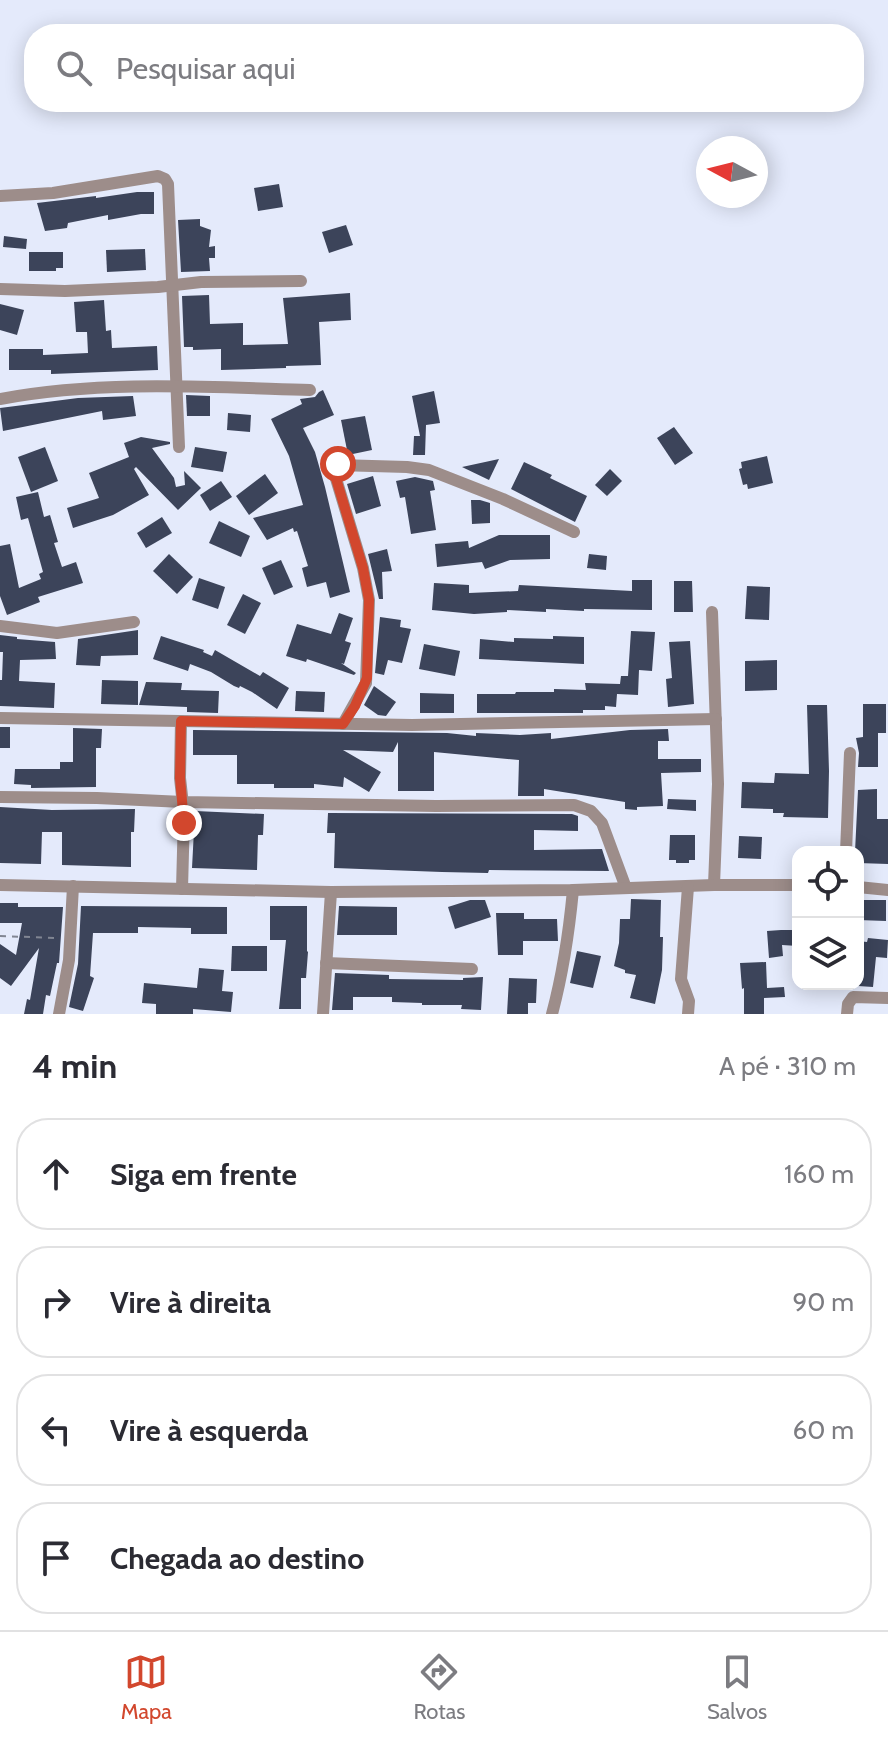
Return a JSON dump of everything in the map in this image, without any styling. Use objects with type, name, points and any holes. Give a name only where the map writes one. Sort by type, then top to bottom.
[{"type":"street","points":[[0,196],[53,193],[162,177],[168,184],[179,447]]},
{"type":"street","points":[[0,289],[65,291],[201,282],[301,281]]},
{"type":"street","points":[[0,399],[82,388],[177,386],[310,390]]},
{"type":"street","points":[[343,724],[366,683],[369,600],[363,568],[334,472],[337,465],[429,470],[503,499],[574,532]]},
{"type":"street","points":[[712,612],[718,784],[714,885]]},
{"type":"street","points":[[0,626],[57,633],[134,622]]},
{"type":"street","points":[[0,718],[427,725],[716,719]]},
{"type":"street","points":[[181,721],[180,778],[184,814],[182,889]]},
{"type":"street","points":[[846,846],[850,753]]},
{"type":"street","points":[[0,797],[436,806],[574,805],[591,811],[602,823],[626,888]]},
{"type":"street","points":[[0,885],[331,892],[792,885]]},
{"type":"street","points":[[59,1014],[69,960],[73,886]]},
{"type":"street","points":[[688,887],[681,979],[689,1001],[688,1014]]},
{"type":"street","points":[[864,888],[888,890]]},
{"type":"street","points":[[552,1014],[567,945],[573,890]]},
{"type":"street","points":[[323,1014],[331,892]]},
{"type":"street","points":[[326,963],[472,969]]},
{"type":"street","points":[[847,1014],[853,997],[888,998]]},
{"type":"path","points":[[0,936],[70,938]]},
{"type":"building","points":[[279,184],[283,207],[258,211],[254,188]]},
{"type":"building","points":[[154,192],[154,214],[108,220],[108,215],[68,223],[67,228],[45,231],[37,203],[96,198]]},
{"type":"building","points":[[200,219],[200,226],[211,230],[209,247],[215,246],[215,258],[209,258],[210,271],[181,272],[178,220]]},
{"type":"building","points":[[346,225],[353,245],[329,253],[322,232]]},
{"type":"building","points":[[4,236],[27,239],[26,249],[3,247]]},
{"type":"building","points":[[145,249],[146,270],[107,272],[106,250]]},
{"type":"building","points":[[29,252],[63,252],[63,268],[29,271]]},
{"type":"building","points":[[350,293],[351,320],[319,322],[321,365],[221,370],[221,349],[193,350],[193,347],[184,347],[182,296],[209,295],[210,324],[243,323],[243,345],[288,344],[283,298]]},
{"type":"building","points":[[104,300],[106,331],[111,330],[112,348],[157,346],[158,370],[51,374],[51,370],[9,370],[9,349],[43,349],[43,355],[88,353],[87,332],[76,332],[74,302]]},
{"type":"building","points":[[0,304],[24,310],[17,335],[0,330]]},
{"type":"building","points":[[323,390],[334,415],[303,428],[315,452],[350,592],[330,598],[326,582],[307,587],[302,568],[308,566],[297,531],[294,532],[293,528],[267,540],[253,518],[303,505],[289,456],[271,419],[302,404],[300,399],[315,397]]},
{"type":"building","points":[[434,391],[440,423],[426,425],[425,455],[413,455],[414,436],[420,436],[412,396]]},
{"type":"building","points":[[186,395],[210,396],[210,416],[187,416]]},
{"type":"building","points":[[133,396],[136,416],[103,420],[102,411],[3,431],[0,408],[78,398]]},
{"type":"building","points":[[228,413],[251,415],[250,432],[227,430]]},
{"type":"building","points":[[365,416],[372,450],[348,455],[341,420]]},
{"type":"building","points":[[674,427],[693,453],[675,465],[657,438]]},
{"type":"building","points":[[141,437],[170,442],[152,448],[174,478],[176,487],[185,485],[184,471],[201,488],[178,510],[136,467],[134,469],[149,495],[113,515],[73,528],[67,508],[99,498],[89,473],[129,457],[124,443]]},
{"type":"building","points":[[45,447],[58,481],[31,492],[18,457]]},
{"type":"building","points":[[195,447],[227,452],[223,472],[191,467]]},
{"type":"building","points":[[767,456],[773,483],[748,489],[747,484],[743,485],[739,469],[742,468],[741,462]]},
{"type":"building","points":[[499,459],[489,480],[462,467]]},
{"type":"building","points":[[524,462],[587,496],[575,522],[511,489]]},
{"type":"building","points":[[610,469],[622,481],[607,496],[595,485]]},
{"type":"building","points":[[265,474],[278,493],[249,515],[236,496]]},
{"type":"building","points":[[373,476],[381,506],[356,514],[347,484]]},
{"type":"building","points":[[415,477],[433,481],[435,490],[430,491],[436,530],[411,534],[405,497],[400,498],[396,481]]},
{"type":"building","points":[[221,481],[232,497],[210,511],[200,495]]},
{"type":"building","points":[[38,492],[44,517],[50,515],[62,567],[76,562],[83,583],[38,597],[40,602],[7,615],[0,596],[0,546],[10,544],[19,588],[41,579],[39,574],[43,572],[28,518],[21,520],[16,497]]},
{"type":"building","points":[[471,500],[490,503],[490,523],[472,524]]},
{"type":"building","points":[[162,517],[172,533],[146,548],[137,533]]},
{"type":"building","points":[[219,521],[250,536],[241,557],[209,543]]},
{"type":"building","points":[[499,535],[550,535],[550,559],[510,560],[485,569],[482,562],[437,567],[435,544],[468,541],[469,548]]},
{"type":"building","points":[[387,549],[392,571],[382,572],[383,599],[379,599],[368,554]]},
{"type":"building","points":[[169,554],[193,577],[177,594],[153,571]]},
{"type":"building","points":[[589,554],[607,556],[606,570],[587,568]]},
{"type":"building","points":[[281,560],[293,587],[274,595],[262,568]]},
{"type":"building","points":[[199,578],[225,587],[218,609],[192,600]]},
{"type":"building","points":[[632,580],[652,580],[652,610],[546,609],[546,612],[507,610],[474,614],[432,610],[434,583],[469,585],[469,593],[518,591],[519,585],[632,591]]},
{"type":"building","points":[[674,581],[692,581],[693,612],[674,612]]},
{"type":"building","points":[[747,586],[770,587],[769,620],[745,619]]},
{"type":"building","points":[[243,594],[261,603],[245,634],[227,625]]},
{"type":"building","points":[[339,613],[353,618],[345,641],[351,643],[344,664],[341,663],[356,673],[354,675],[307,659],[306,662],[286,656],[297,624],[331,634]]},
{"type":"building","points":[[380,617],[401,620],[400,627],[411,629],[402,663],[388,660],[384,675],[375,673]]},
{"type":"building","points":[[138,630],[138,655],[101,656],[100,666],[76,665],[78,639]]},
{"type":"building","points":[[631,631],[655,632],[652,671],[639,670],[638,695],[617,694],[616,707],[583,710],[583,713],[477,713],[477,694],[586,690],[585,683],[620,684],[621,676],[628,676]]},
{"type":"building","points":[[0,635],[55,642],[56,659],[20,660],[19,681],[55,683],[54,708],[0,706],[3,652],[0,652]]},
{"type":"building","points":[[161,636],[204,650],[212,656],[215,650],[260,676],[263,672],[289,688],[277,709],[252,692],[234,686],[211,672],[190,664],[188,671],[153,659]]},
{"type":"building","points":[[553,636],[584,637],[584,664],[479,659],[480,639],[514,642],[514,638],[553,639]]},
{"type":"building","points":[[690,641],[694,704],[668,707],[666,679],[672,678],[669,642]]},
{"type":"building","points":[[424,644],[460,651],[455,676],[419,669]]},
{"type":"building","points":[[777,660],[777,690],[745,691],[745,661]]},
{"type":"building","points":[[102,680],[138,681],[138,705],[101,704]]},
{"type":"building","points":[[146,682],[182,683],[181,690],[219,691],[218,713],[187,712],[187,707],[139,705]]},
{"type":"building","points":[[374,686],[396,702],[386,716],[378,715],[364,705]]},
{"type":"building","points":[[296,691],[325,692],[324,712],[295,711]]},
{"type":"building","points":[[420,693],[454,694],[454,713],[420,713]]},
{"type":"building","points":[[863,704],[886,704],[886,733],[878,733],[878,767],[858,767],[856,738],[863,737]]},
{"type":"building","points":[[807,705],[827,705],[828,818],[783,817],[784,813],[773,813],[773,809],[741,808],[742,782],[774,783],[775,773],[809,774]]},
{"type":"building","points":[[0,727],[10,727],[10,748],[0,748]]},
{"type":"building","points":[[73,728],[102,729],[101,748],[96,748],[96,787],[31,788],[31,785],[14,784],[15,769],[60,769],[60,762],[73,762]]},
{"type":"building","points":[[668,729],[669,741],[658,741],[658,759],[701,759],[701,772],[661,773],[663,806],[637,807],[637,810],[625,809],[625,802],[544,789],[544,796],[518,796],[519,760],[434,752],[434,791],[398,791],[398,742],[393,752],[343,750],[381,772],[369,792],[344,777],[343,787],[314,784],[314,788],[274,788],[274,784],[237,784],[237,755],[193,755],[193,730],[476,736],[476,733],[551,733],[551,739]]},
{"type":"building","points":[[877,789],[877,819],[888,819],[888,864],[864,863],[864,846],[855,846],[858,790]]},
{"type":"building","points":[[668,799],[696,800],[696,811],[667,809]]},
{"type":"building","points":[[0,807],[135,809],[134,832],[131,832],[131,867],[62,865],[62,832],[42,832],[41,864],[0,863]]},
{"type":"building","points":[[195,811],[264,814],[263,835],[258,835],[257,870],[192,868]]},
{"type":"building","points":[[328,813],[572,814],[578,816],[578,831],[534,830],[534,850],[602,849],[609,871],[489,870],[488,873],[334,868],[335,833],[327,833]]},
{"type":"building","points":[[670,835],[695,835],[695,860],[676,863],[676,860],[669,860]]},
{"type":"building","points":[[739,836],[762,837],[761,859],[738,858]]},
{"type":"building","points":[[631,899],[661,900],[662,970],[655,1004],[630,998],[636,975],[614,966],[620,919],[630,919]]},
{"type":"building","points":[[470,900],[485,900],[491,917],[455,929],[448,907]]},
{"type":"building","points":[[864,900],[886,900],[886,921],[864,920]]},
{"type":"building","points":[[0,903],[18,903],[18,907],[63,907],[59,963],[50,996],[46,995],[43,1014],[24,1014],[27,999],[30,1000],[39,948],[11,986],[0,978],[0,944],[16,955],[22,923],[0,923]]},
{"type":"building","points":[[81,906],[227,907],[227,934],[191,934],[191,928],[138,927],[138,933],[93,933],[90,976],[94,978],[83,1011],[69,1007],[78,964]]},
{"type":"building","points":[[270,906],[307,906],[308,952],[306,978],[301,978],[301,1009],[279,1009],[286,940],[270,940]]},
{"type":"building","points":[[339,906],[397,907],[397,935],[337,935]]},
{"type":"building","points":[[496,913],[524,913],[524,919],[557,919],[558,941],[523,941],[523,955],[498,955]]},
{"type":"building","points":[[792,930],[792,946],[782,945],[783,956],[769,958],[767,931]]},
{"type":"building","points":[[868,938],[888,940],[887,958],[876,957],[873,987],[864,986],[864,942]]},
{"type":"building","points":[[232,946],[267,946],[267,971],[231,971]]},
{"type":"building","points":[[577,951],[601,956],[593,988],[570,983]]},
{"type":"building","points":[[766,962],[767,988],[784,987],[785,997],[764,998],[764,1014],[744,1014],[740,963]]},
{"type":"building","points":[[199,968],[224,970],[222,991],[233,992],[231,1012],[193,1009],[193,1014],[156,1014],[156,1004],[142,1003],[144,983],[197,988]]},
{"type":"building","points":[[335,973],[389,975],[389,979],[463,980],[483,977],[481,1010],[461,1009],[462,1005],[392,1002],[392,997],[353,997],[353,1010],[332,1010]]},
{"type":"building","points":[[509,978],[537,979],[536,1003],[528,1003],[528,1014],[507,1014]]},
{"type":"route","points":[[184,823],[180,778],[181,721],[343,724],[364,688],[367,678],[369,600],[352,526],[334,472],[338,464]]}]
